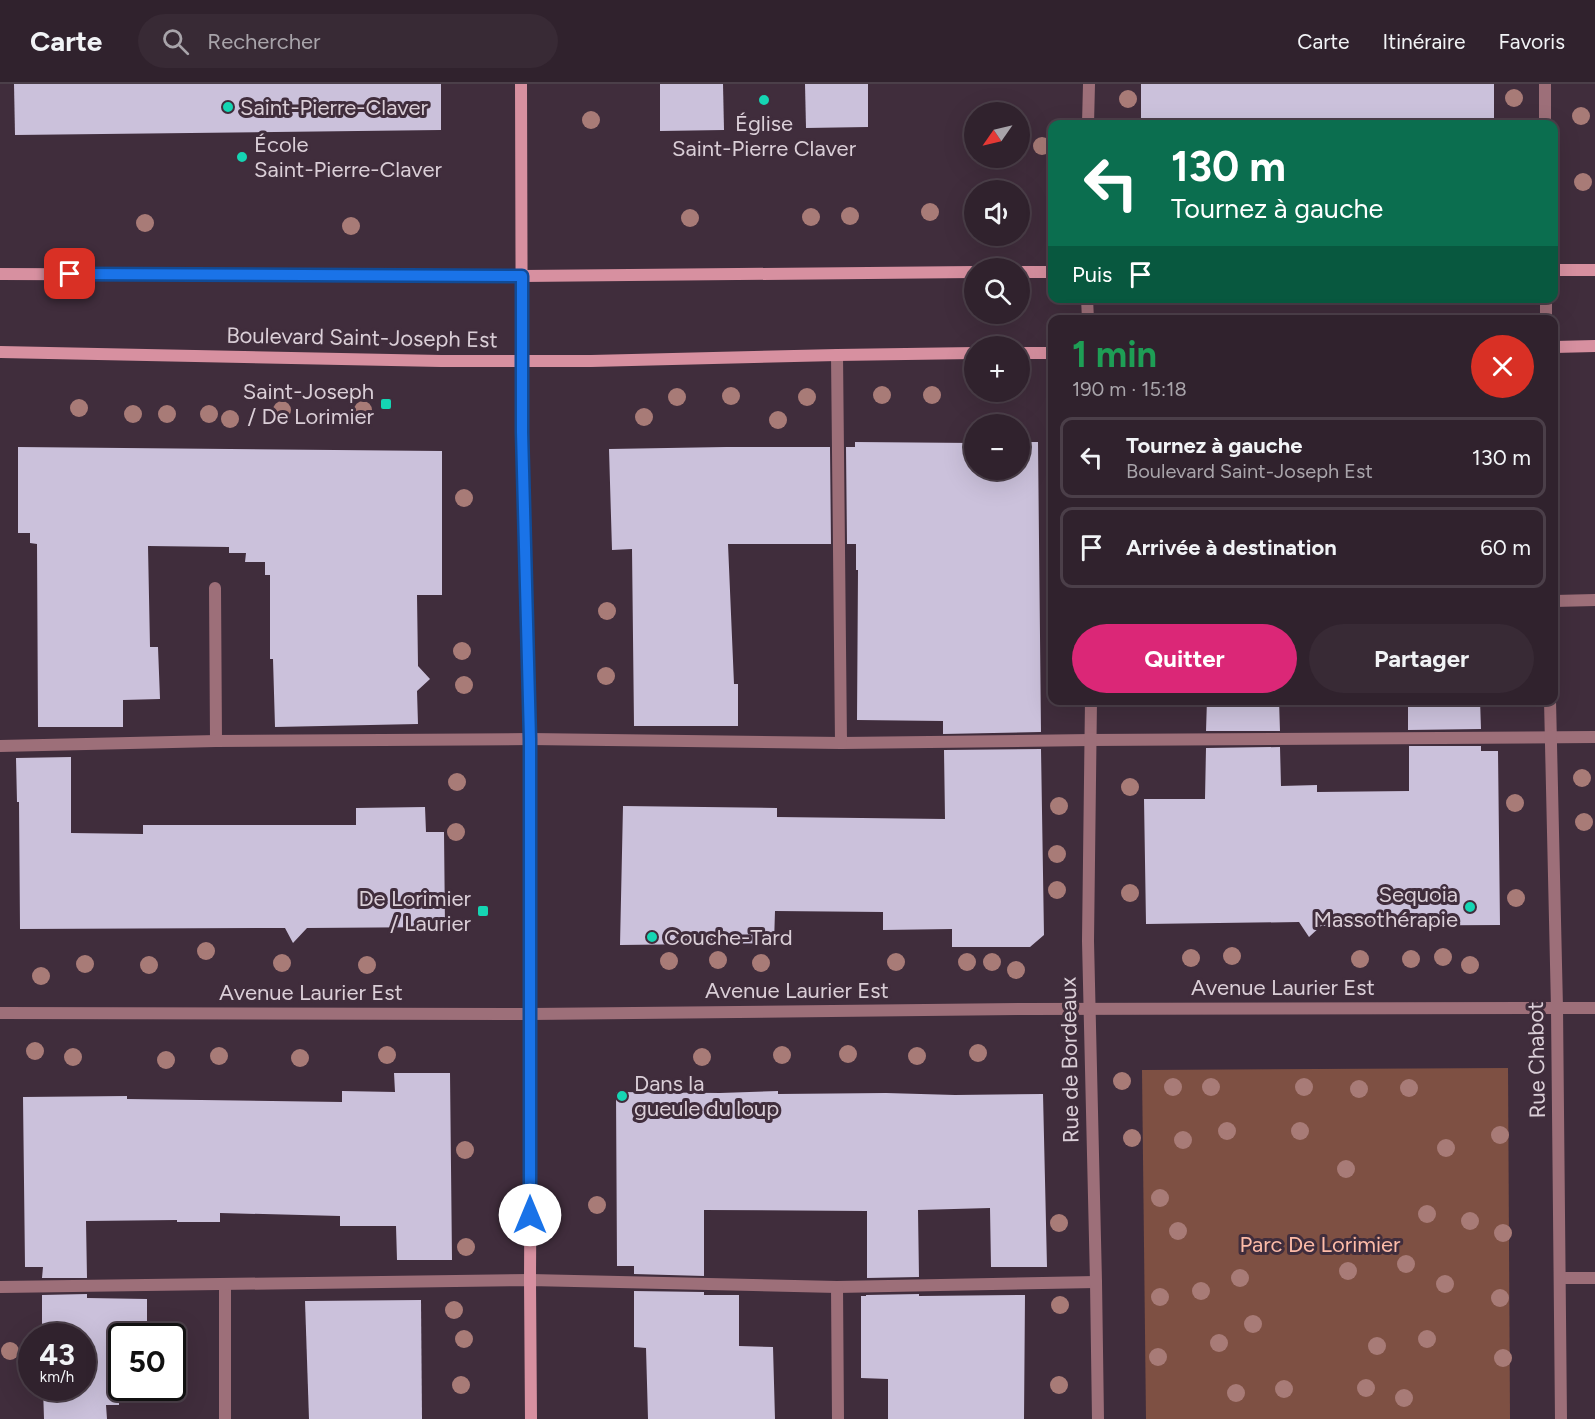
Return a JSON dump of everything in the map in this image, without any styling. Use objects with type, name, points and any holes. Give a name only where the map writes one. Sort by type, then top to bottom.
[{"type":"main road","points":[[520,84],[522,432],[530,739],[531,1419]]},
{"type":"main road","points":[[1558,270],[1595,270]]},
{"type":"main road","points":[[0,274],[522,276],[964,272]]},
{"type":"main road","points":[[1030,272],[1048,272]]},
{"type":"main road","points":[[1558,347],[1595,346]]},
{"type":"main road","name":"Boulevard Saint-Joseph Est","points":[[0,352],[441,361],[591,361],[964,354]]},
{"type":"main road","points":[[1030,353],[1048,353]]},
{"type":"street","points":[[1088,120],[1089,84]]},
{"type":"street","points":[[1545,84],[1545,120]]},
{"type":"street","points":[[837,355],[841,743]]},
{"type":"street","points":[[215,588],[216,741]]},
{"type":"street","points":[[1558,601],[1595,600]]},
{"type":"street","name":"Rue de Bordeaux","points":[[1091,705],[1088,1009],[1098,1419]]},
{"type":"street","name":"Rue Chabot","points":[[1550,705],[1557,1008],[1561,1419]]},
{"type":"street","points":[[0,746],[216,741],[530,739],[841,743],[1595,737]]},
{"type":"street","name":"Avenue Laurier Est","points":[[0,1013],[471,1012],[531,1014],[1088,1009],[1595,1008]]},
{"type":"street","points":[[1560,1278],[1595,1278]]},
{"type":"street","points":[[0,1287],[530,1280],[837,1287],[1096,1282]]},
{"type":"street","points":[[225,1284],[225,1419]]},
{"type":"street","points":[[837,1287],[838,1419]]},
{"type":"green space","name":"Parc De Lorimier","points":[[1508,1068],[1510,1419],[1146,1419],[1142,1070]]},
{"type":"building","name":"Saint-Pierre-Claver","points":[[14,84],[441,84],[441,130],[15,135]]},
{"type":"building","points":[[660,84],[723,84],[724,130],[660,131]]},
{"type":"building","points":[[805,84],[868,84],[868,127],[806,128]]},
{"type":"building","points":[[1141,84],[1494,84],[1494,120],[1141,120]]},
{"type":"building","points":[[855,442],[964,443],[964,480],[1030,480],[1030,442],[1038,442],[1041,732],[943,734],[943,721],[857,720],[858,570],[856,570],[856,544],[847,544],[846,447],[855,447]]},
{"type":"building","points":[[18,447],[442,451],[442,595],[417,595],[418,666],[430,679],[417,691],[418,724],[275,727],[273,659],[270,659],[270,575],[265,575],[265,562],[245,562],[246,553],[229,553],[229,547],[148,546],[150,647],[158,647],[160,699],[123,700],[123,727],[38,727],[37,544],[30,543],[30,533],[18,533]]},
{"type":"building","points":[[830,447],[831,544],[728,544],[734,684],[738,684],[738,726],[634,726],[632,549],[612,550],[609,449]]},
{"type":"building","points":[[1207,705],[1279,705],[1280,731],[1206,731]]},
{"type":"building","points":[[1408,705],[1480,705],[1481,729],[1408,730]]},
{"type":"building","points":[[1409,746],[1481,746],[1481,751],[1498,751],[1500,925],[1321,926],[1309,937],[1299,922],[1146,924],[1144,799],[1205,799],[1206,748],[1280,747],[1281,786],[1317,785],[1317,792],[1409,791]]},
{"type":"building","points":[[1041,749],[1044,935],[1030,947],[952,947],[952,929],[883,930],[883,912],[775,911],[774,943],[620,945],[623,806],[777,808],[777,817],[945,819],[944,750]]},
{"type":"building","points":[[71,757],[71,833],[143,834],[143,825],[356,825],[356,808],[425,807],[426,832],[444,832],[445,927],[307,928],[293,943],[285,928],[20,929],[19,802],[17,802],[16,758]]},
{"type":"building","points":[[394,1073],[450,1073],[452,1260],[397,1260],[396,1226],[340,1226],[340,1216],[220,1213],[220,1222],[86,1221],[87,1278],[42,1278],[43,1267],[25,1267],[23,1097],[127,1096],[127,1099],[342,1102],[342,1091],[395,1092]]},
{"type":"building","points":[[778,1091],[778,1094],[1043,1094],[1047,1267],[991,1267],[990,1208],[918,1210],[919,1277],[867,1278],[867,1211],[704,1210],[704,1276],[634,1274],[634,1266],[617,1266],[616,1092]]},
{"type":"building","points":[[634,1291],[739,1295],[739,1346],[773,1347],[775,1419],[648,1419],[646,1348],[634,1347]]},
{"type":"building","points":[[87,1294],[87,1298],[147,1299],[147,1323],[108,1323],[108,1401],[119,1401],[119,1405],[106,1405],[107,1419],[44,1419],[43,1401],[96,1401],[96,1323],[42,1323],[42,1295]]},
{"type":"building","points":[[919,1294],[919,1296],[1025,1295],[1024,1419],[888,1419],[888,1379],[861,1378],[861,1296]]},
{"type":"building","points":[[421,1300],[422,1419],[309,1419],[305,1301]]},
{"type":"place","name":"Église Saint-Pierre Claver","points":[[764,100]]},
{"type":"place","name":"Saint-Pierre-Claver","points":[[228,107]]},
{"type":"place","name":"École Saint-Pierre-Claver","points":[[242,157]]},
{"type":"place","name":"Saint-Joseph / De Lorimier","points":[[386,404]]},
{"type":"place","name":"Sequoia Massothérapie","points":[[1470,907]]},
{"type":"place","name":"De Lorimier / Laurier","points":[[483,911]]},
{"type":"place","name":"Couche-Tard","points":[[652,937]]},
{"type":"place","name":"Dans la gueule du loup","points":[[622,1096]]},
{"type":"route","points":[[70,274],[522,276],[522,432],[530,739],[530,1215]]}]
